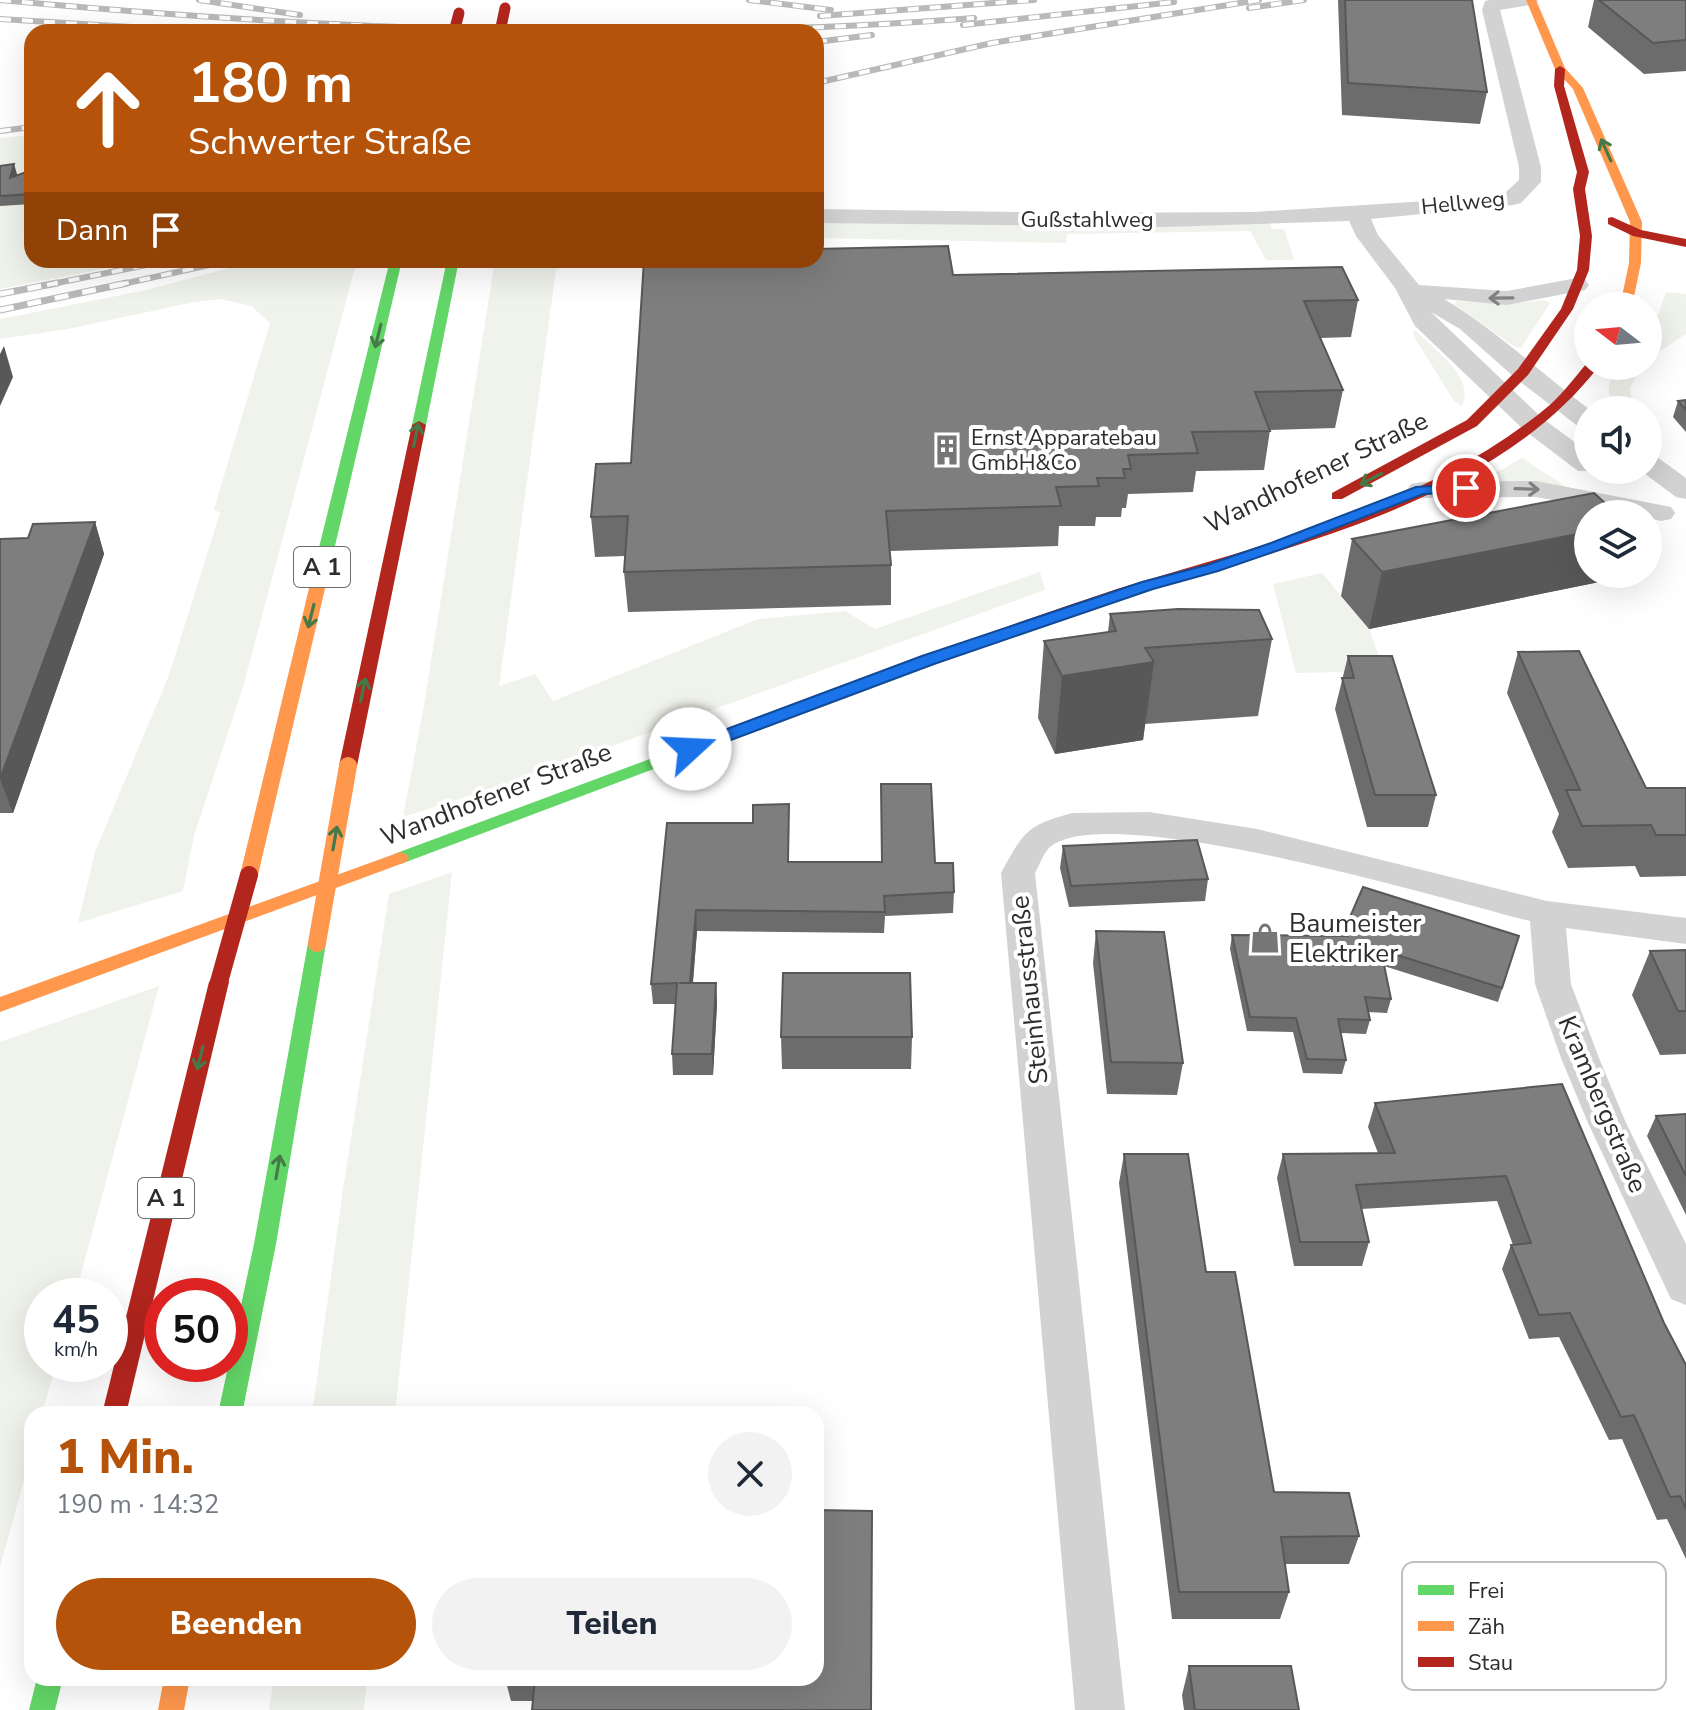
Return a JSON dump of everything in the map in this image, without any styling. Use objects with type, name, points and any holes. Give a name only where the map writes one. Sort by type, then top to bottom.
[{"type":"main road","points":[[502,24],[506,4]]},
{"type":"main road","points":[[1533,5],[1560,69],[1578,88],[1631,227],[1632,279],[1629,292]]},
{"type":"main road","points":[[1560,69],[1559,86],[1583,172],[1602,210],[1677,255]]},
{"type":"main road","name":"Wandhofener Straße","points":[[1319,504],[1472,423],[1523,372],[1549,339],[1583,270],[1586,236],[1579,189],[1583,172]]},
{"type":"main road","points":[[1586,236],[1631,227],[1686,227]]},
{"type":"main road","points":[[1632,279],[1677,255]]},
{"type":"main road","name":"A 1","points":[[116,1406],[219,982],[249,875],[394,268]]},
{"type":"main road","name":"A 1","points":[[232,1406],[268,1229],[348,766],[451,268]]},
{"type":"main road","name":"Wandhofener Straße","points":[[0,1005],[928,660],[1147,586],[1251,555],[1421,490],[1483,457],[1533,424],[1561,402],[1580,380]]},
{"type":"main road","name":"Wandhofener Straße","points":[[1147,586],[1202,555],[1246,536]]},
{"type":"main road","points":[[42,1710],[48,1686]]},
{"type":"main road","points":[[171,1710],[176,1686]]},
{"type":"street","name":"Hellweg","points":[[1357,213],[1513,198],[1526,188],[1530,182],[1530,167],[1491,10],[1492,5],[1501,2],[1533,5]]},
{"type":"street","name":"Gußstahlweg","points":[[824,216],[1133,221],[1357,213]]},
{"type":"street","points":[[1357,213],[1367,236],[1406,287],[1424,321],[1500,396],[1574,455]]},
{"type":"street","points":[[1406,287],[1492,299],[1525,297],[1577,285]]},
{"type":"street","points":[[1406,287],[1469,324],[1523,372],[1574,411]]},
{"type":"street","points":[[1662,473],[1686,491]]},
{"type":"street","points":[[1616,484],[1641,500]]},
{"type":"street","points":[[1421,490],[1536,489],[1602,500]]},
{"type":"street","points":[[1662,514],[1686,528]]},
{"type":"street","name":"Steinhausstraße","points":[[1100,1710],[1018,873],[1037,839],[1072,824],[1149,823],[1257,840],[1547,913],[1686,931]]},
{"type":"street","name":"Krambergstraße","points":[[1547,913],[1553,984],[1580,1058],[1607,1123],[1686,1287]]},
{"type":"shaded area","points":[[24,136],[24,268],[109,268],[0,289],[0,138]]},
{"type":"shaded area","points":[[824,221],[1269,222],[1272,229],[1284,229],[1294,260],[1266,260],[1250,231],[1067,234],[1066,243],[824,238]]},
{"type":"shaded area","points":[[230,268],[355,268],[243,687],[194,836],[183,891],[78,923],[95,852],[169,675],[220,513],[214,509],[270,323],[251,306],[221,299],[0,339],[0,319],[142,291]]},
{"type":"shaded area","points":[[494,268],[558,268],[499,686],[535,674],[553,701],[758,619],[845,611],[875,629],[1040,572],[1045,590],[510,783],[403,817],[424,705]]},
{"type":"shaded area","points":[[1666,292],[1686,294],[1686,334],[1662,350],[1662,304]]},
{"type":"shaded area","points":[[1544,300],[1550,303],[1521,348],[1515,347],[1454,304],[1457,301],[1507,304]]},
{"type":"shaded area","points":[[1416,331],[1459,375],[1465,396],[1462,406],[1454,401],[1416,340],[1413,332]]},
{"type":"shaded area","points":[[1611,380],[1634,380],[1630,388],[1631,396],[1610,396]]},
{"type":"shaded area","points":[[1522,458],[1565,486],[1492,483],[1487,478]]},
{"type":"shaded area","points":[[1322,573],[1369,629],[1384,671],[1296,673],[1273,584]]},
{"type":"shaded area","points":[[452,872],[396,1406],[313,1406],[343,1190],[389,894]]},
{"type":"shaded area","points":[[159,986],[80,1278],[24,1278],[24,1382],[51,1382],[44,1406],[24,1406],[24,1480],[0,1567],[0,1042]]},
{"type":"shaded area","points":[[273,1686],[366,1686],[364,1710],[269,1710]]},
{"type":"building","points":[[1345,0],[1472,0],[1487,92],[1348,83]]},
{"type":"building","points":[[1599,0],[1686,0],[1686,40],[1653,43]]},
{"type":"building","points":[[14,164],[10,178],[24,173],[24,194],[0,196],[0,166]]},
{"type":"building","name":"Ernst Apparatebau GmbH&Co","points":[[948,246],[953,275],[1342,267],[1358,300],[1304,301],[1343,390],[1255,392],[1270,431],[1192,432],[1198,453],[1128,455],[1131,469],[1123,469],[1125,478],[1097,478],[1099,486],[1056,487],[1061,506],[886,511],[891,565],[624,572],[628,516],[591,517],[596,464],[631,463],[643,268],[824,268],[824,249]]},
{"type":"building","points":[[1594,493],[1602,500],[1574,500],[1574,535],[1382,572],[1352,539]]},
{"type":"building","points":[[95,522],[0,779],[0,539],[28,538],[33,524]]},
{"type":"building","points":[[1178,609],[1259,610],[1272,639],[1145,648],[1154,662],[1062,676],[1044,641],[1116,631],[1110,614]]},
{"type":"building","points":[[1579,651],[1646,788],[1686,788],[1686,835],[1656,835],[1651,825],[1582,826],[1566,790],[1580,790],[1518,652]]},
{"type":"building","points":[[1348,656],[1392,656],[1436,795],[1375,795],[1342,678],[1354,678]]},
{"type":"building","points":[[881,784],[931,784],[935,863],[953,863],[954,892],[884,896],[885,912],[696,910],[690,983],[716,983],[712,1054],[672,1054],[677,983],[651,984],[667,823],[753,823],[753,805],[789,804],[788,862],[882,862]]},
{"type":"building","points":[[1197,840],[1208,879],[1071,886],[1063,846]]},
{"type":"building","points":[[1363,887],[1519,936],[1502,988],[1381,950],[1391,999],[1365,997],[1370,1020],[1338,1019],[1346,1060],[1307,1059],[1296,1018],[1250,1017],[1232,935],[1348,936],[1346,926]]},
{"type":"building","points":[[1096,931],[1164,932],[1183,1063],[1111,1062]]},
{"type":"building","points":[[1686,950],[1686,1011],[1678,1011],[1650,951]]},
{"type":"building","points":[[783,973],[910,973],[912,1037],[781,1037]]},
{"type":"building","points":[[1562,1084],[1664,1323],[1686,1365],[1686,1509],[1680,1496],[1670,1497],[1634,1415],[1621,1417],[1570,1313],[1539,1315],[1511,1245],[1531,1243],[1506,1176],[1356,1185],[1369,1242],[1300,1242],[1283,1154],[1395,1153],[1375,1103]]},
{"type":"building","points":[[1686,1114],[1686,1176],[1656,1116]]},
{"type":"building","points":[[1124,1154],[1188,1154],[1206,1272],[1235,1272],[1274,1492],[1349,1493],[1359,1536],[1281,1537],[1289,1592],[1179,1592]]},
{"type":"building","points":[[824,1510],[872,1511],[871,1710],[532,1710],[534,1686],[824,1686]]},
{"type":"building","points":[[1189,1666],[1291,1666],[1299,1710],[1195,1710]]},
{"type":"railway","points":[[0,0],[345,24]]},
{"type":"railway","points":[[199,0],[300,15]]},
{"type":"railway","points":[[749,0],[831,10]]},
{"type":"railway","points":[[820,16],[1034,0]]},
{"type":"railway","points":[[824,81],[992,43],[1259,0]]},
{"type":"railway","points":[[1249,8],[1304,0]]},
{"type":"railway","points":[[963,25],[1174,2]]},
{"type":"railway","points":[[824,27],[974,18]]},
{"type":"railway","points":[[0,19],[82,24]]},
{"type":"railway","points":[[824,41],[872,35]]},
{"type":"railway","points":[[0,131],[24,128]]},
{"type":"railway","points":[[55,283],[131,268]]},
{"type":"railway","points":[[118,285],[196,268]]},
{"type":"railway","points":[[0,294],[55,283]]},
{"type":"railway","points":[[47,285],[55,283]]},
{"type":"railway","points":[[0,310],[127,283]]},
{"type":"traffic: fast","points":[[319,580],[394,268]]},
{"type":"traffic: fast","points":[[419,425],[451,268]]},
{"type":"traffic: fast","points":[[400,858],[922,663]]},
{"type":"traffic: fast","points":[[232,1406],[265,1244],[317,943]]},
{"type":"traffic: fast","points":[[42,1710],[48,1686]]},
{"type":"traffic: slow","points":[[1531,0],[1560,69],[1578,88],[1636,222],[1635,263],[1629,292]]},
{"type":"traffic: slow","points":[[249,875],[319,580]]},
{"type":"traffic: slow","points":[[317,943],[348,766]]},
{"type":"traffic: slow","points":[[0,1005],[400,858]]},
{"type":"traffic: slow","points":[[171,1710],[176,1686]]},
{"type":"traffic: jam","points":[[502,24],[505,8]]},
{"type":"traffic: jam","points":[[456,24],[459,13]]},
{"type":"traffic: jam","points":[[1337,496],[1472,423],[1523,372],[1567,309],[1583,270],[1586,236],[1579,189],[1583,172],[1559,86],[1560,69]]},
{"type":"traffic: jam","points":[[1612,221],[1637,233],[1686,243]]},
{"type":"traffic: jam","points":[[922,663],[1097,601],[1291,541],[1407,497],[1461,471],[1511,441],[1560,402],[1580,380]]},
{"type":"traffic: jam","points":[[348,766],[419,425]]},
{"type":"traffic: jam","points":[[219,982],[249,875]]},
{"type":"traffic: jam","points":[[116,1406],[219,982]]},
{"type":"place","name":"Ernst Apparatebau GmbH&Co","points":[[947,450]]},
{"type":"place","name":"Baumeister Elektriker","points":[[1265,938]]},
{"type":"route","points":[[690,749],[928,660],[1147,586],[1213,568],[1421,490],[1466,488]]}]
